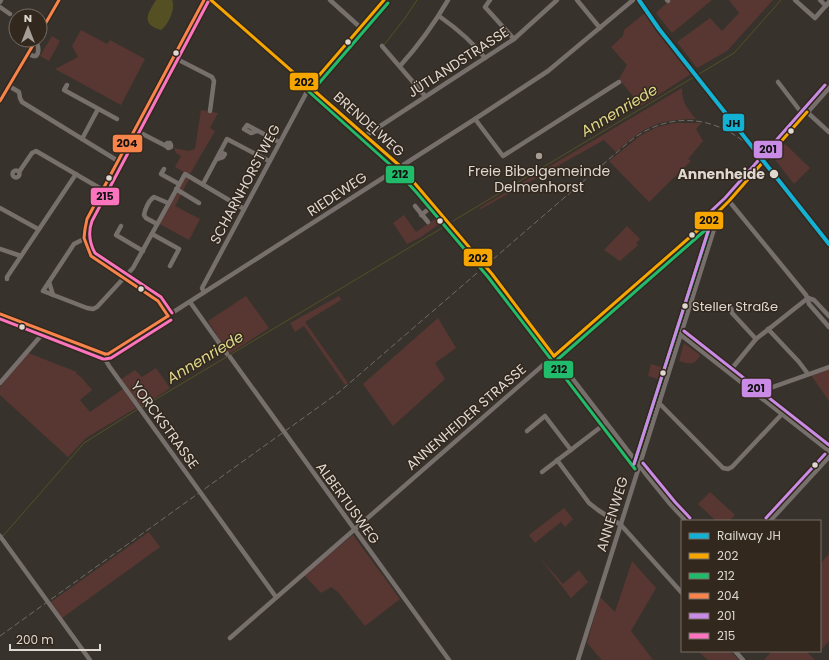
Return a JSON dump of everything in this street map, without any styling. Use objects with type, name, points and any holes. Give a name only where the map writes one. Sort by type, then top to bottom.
[{"type":"street","points":[[48,19],[59,0]]},
{"type":"street","points":[[168,316],[158,301],[91,256],[86,248],[84,228],[87,219],[204,0]]},
{"type":"street","name":"BRENDELWEG","points":[[211,0],[400,166],[492,274],[639,466],[670,505],[685,520]]},
{"type":"street","points":[[330,0],[361,28]]},
{"type":"street","name":"SCHARNHORSTWEG","points":[[204,292],[202,288],[310,86],[384,0]]},
{"type":"street","points":[[400,66],[417,47],[439,16],[448,0]]},
{"type":"street","points":[[490,0],[486,7],[514,38]]},
{"type":"street","name":"JÜTLANDSTRASSE","points":[[365,136],[514,38],[558,0]]},
{"type":"street","points":[[576,0],[600,28]]},
{"type":"street","name":"RIEDEWEG","points":[[105,354],[108,354],[190,302],[548,71],[633,0]]},
{"type":"street","points":[[795,0],[815,18],[828,4],[820,0]]},
{"type":"street","points":[[439,16],[472,43],[485,58]]},
{"type":"street","points":[[382,46],[425,96]]},
{"type":"street","points":[[0,101],[31,48]]},
{"type":"street","points":[[28,53],[36,56],[39,52],[38,48]]},
{"type":"street","points":[[173,57],[212,77],[214,81],[210,111]]},
{"type":"street","points":[[475,119],[503,156],[619,82]]},
{"type":"street","points":[[778,82],[805,114],[829,132]]},
{"type":"street","points":[[67,85],[64,90],[117,119]]},
{"type":"street","points":[[9,86],[19,92],[22,102],[118,161]]},
{"type":"street","name":"ANNENHEIDER STRASSE","points":[[230,638],[714,216],[829,88]]},
{"type":"street","points":[[82,139],[98,109]]},
{"type":"street","points":[[135,130],[166,146]]},
{"type":"street","points":[[257,131],[279,142]]},
{"type":"street","points":[[203,184],[227,139],[270,161]]},
{"type":"street","points":[[19,172],[32,153],[36,151],[103,190]]},
{"type":"street","points":[[164,169],[161,174],[179,184]]},
{"type":"street","points":[[7,279],[38,229],[76,174]]},
{"type":"street","points":[[84,239],[74,244],[43,291],[93,309],[97,307],[133,268],[185,174],[244,209]]},
{"type":"street","points":[[176,189],[199,202]]},
{"type":"street","points":[[157,224],[146,218],[144,215],[152,198],[154,197],[168,203]]},
{"type":"street","points":[[729,201],[808,298],[809,304],[829,328]]},
{"type":"street","points":[[421,215],[434,205]]},
{"type":"street","points":[[415,206],[428,222]]},
{"type":"street","points":[[0,208],[38,229]]},
{"type":"street","name":"ANNENWEG","points":[[578,660],[716,226],[716,218],[714,216]]},
{"type":"street","points":[[121,226],[116,235],[143,251]]},
{"type":"street","points":[[152,234],[179,249],[170,266]]},
{"type":"street","points":[[0,249],[21,256]]},
{"type":"street","points":[[49,282],[53,295]]},
{"type":"street","points":[[808,298],[814,300],[829,316]]},
{"type":"street","points":[[729,372],[756,339],[808,298]]},
{"type":"street","name":"ALBERTUSWEG","points":[[190,302],[449,660]]},
{"type":"street","points":[[731,308],[732,313],[756,339]]},
{"type":"street","points":[[0,314],[105,354]]},
{"type":"street","points":[[768,329],[799,362],[808,374]]},
{"type":"street","points":[[0,382],[45,331]]},
{"type":"street","points":[[681,335],[829,451]]},
{"type":"street","name":"YORCKSTRASSE","points":[[105,354],[105,359],[109,366],[276,597]]},
{"type":"street","points":[[756,393],[829,367]]},
{"type":"street","points":[[660,403],[723,468],[728,469],[732,467],[782,414]]},
{"type":"street","points":[[527,431],[545,416],[570,450]]},
{"type":"street","points":[[542,472],[606,423]]},
{"type":"street","points":[[771,520],[829,457]]},
{"type":"street","points":[[557,460],[589,502],[598,510],[621,525],[681,592]]},
{"type":"street","points":[[2,538],[90,660]]},
{"type":"street","points":[[736,652],[743,660]]},
{"type":"shaded area","points":[[156,0],[172,0],[173,4],[171,16],[164,28],[161,30],[154,28],[148,21],[150,9]]},
{"type":"shaded area","points":[[670,0],[712,0],[672,33],[656,13]]},
{"type":"shaded area","points":[[729,0],[773,0],[727,51],[697,68],[677,42],[710,18],[722,31],[739,13]]},
{"type":"shaded area","points":[[645,13],[691,74],[641,106],[619,79],[627,65],[611,47],[623,36],[624,30]]},
{"type":"shaded area","points":[[81,30],[107,44],[110,40],[145,59],[121,105],[55,69],[78,57],[72,46]]},
{"type":"shaded area","points":[[52,36],[60,41],[49,61],[40,56],[45,48],[48,48],[48,43]]},
{"type":"shaded area","points":[[682,88],[683,98],[686,105],[696,119],[683,119],[652,126],[635,136],[616,152],[604,140],[479,210],[481,207]]},
{"type":"shaded area","points":[[201,110],[218,113],[210,128],[215,131],[190,174],[189,179],[175,206],[200,219],[189,240],[156,222],[184,172],[175,167],[181,156],[176,153],[174,148],[188,151],[195,149]]},
{"type":"shaded area","points":[[674,123],[701,123],[696,129],[703,141],[688,159],[691,161],[649,202],[609,161],[640,136],[657,127]]},
{"type":"shaded area","points":[[785,144],[810,168],[794,184],[773,157]]},
{"type":"shaded area","points":[[404,215],[416,232],[441,215],[442,222],[421,237],[407,244],[393,223]]},
{"type":"shaded area","points":[[627,226],[640,239],[636,243],[638,245],[620,261],[604,250]]},
{"type":"shaded area","points":[[246,296],[269,328],[229,354],[208,321]]},
{"type":"shaded area","points":[[339,296],[341,300],[305,322],[348,383],[345,385],[304,326],[295,332],[290,323]]},
{"type":"shaded area","points":[[438,318],[456,348],[435,363],[445,379],[393,426],[363,384]]},
{"type":"shaded area","points":[[684,343],[700,355],[694,363],[679,361]]},
{"type":"shaded area","points":[[28,353],[77,372],[76,374],[80,376],[92,390],[80,400],[90,412],[123,389],[136,408],[86,438],[68,457],[0,395],[0,387]]},
{"type":"shaded area","points":[[651,364],[668,369],[664,381],[648,376]]},
{"type":"shaded area","points":[[156,368],[170,388],[142,407],[120,380],[135,370],[142,377]]},
{"type":"shaded area","points":[[829,369],[829,401],[811,375]]},
{"type":"shaded area","points":[[710,492],[735,515],[730,520],[715,520],[698,504]]},
{"type":"shaded area","points":[[564,508],[573,519],[565,527],[561,522],[535,543],[529,535]]},
{"type":"shaded area","points":[[149,532],[160,547],[62,618],[51,602]]},
{"type":"shaded area","points":[[353,535],[400,599],[365,626],[338,592],[331,587],[321,593],[304,575]]},
{"type":"shaded area","points":[[829,554],[829,641],[821,650],[821,563]]},
{"type":"shaded area","points":[[539,557],[563,584],[579,570],[588,582],[571,598]]},
{"type":"shaded area","points":[[632,561],[656,588],[631,631],[653,660],[602,660],[587,643],[600,597],[615,612]]},
{"type":"shaded area","points":[[699,652],[731,652],[739,660],[708,660]]},
{"type":"shaded area","points":[[771,652],[807,652],[815,660],[764,660]]},
{"type":"waterway","points":[[384,45],[417,0]]},
{"type":"waterway","name":"Annenriede","points":[[453,221],[734,53],[781,0]]},
{"type":"waterway","name":"Annenriede","points":[[141,408],[447,225]]},
{"type":"waterway","name":"Annenriede","points":[[3,536],[84,443],[138,409]]},
{"type":"railway","points":[[0,636],[338,393],[630,141],[647,130],[664,124],[681,121],[698,121],[716,126],[732,133],[747,144],[761,158]]},
{"type":"rail line","name":"JH","points":[[639,0],[659,29],[829,244]]},
{"type":"transit line","name":"204","points":[[48,19],[59,0]]},
{"type":"transit line","name":"204","points":[[168,316],[158,301],[91,256],[84,238],[85,229],[87,219],[204,0]]},
{"type":"transit line","name":"202","points":[[211,0],[400,166],[492,274],[554,356]]},
{"type":"transit line","name":"202","points":[[310,86],[384,0]]},
{"type":"transit line","name":"215","points":[[172,313],[161,297],[95,253],[90,241],[90,229],[92,221],[208,2]]},
{"type":"transit line","name":"212","points":[[314,89],[388,3]]},
{"type":"transit line","name":"204","points":[[0,101],[31,48]]},
{"type":"transit line","name":"201","points":[[710,212],[725,198],[825,85]]},
{"type":"transit line","name":"212","points":[[307,90],[396,170],[417,193],[488,277],[635,469]]},
{"type":"transit line","name":"202","points":[[554,356],[714,216],[807,112]]},
{"type":"transit line","name":"201","points":[[634,464],[710,225],[710,220]]},
{"type":"transit line","name":"212","points":[[557,360],[710,226],[634,464]]},
{"type":"transit line","name":"204","points":[[0,314],[105,354]]},
{"type":"transit line","name":"204","points":[[105,354],[108,354],[168,316]]},
{"type":"transit line","name":"215","points":[[0,319],[103,359]]},
{"type":"transit line","name":"215","points":[[105,359],[111,358],[171,320]]},
{"type":"transit line","name":"201","points":[[684,331],[829,445]]},
{"type":"transit line","name":"201","points":[[766,518],[825,454]]},
{"type":"transit line","name":"201","points":[[643,463],[690,518]]},
{"type":"place","name":"Freie Bibelgemeinde Delmenhorst","points":[[539,156]]},
{"type":"place","name":"Annenheide","points":[[774,174]]},
{"type":"place","name":"Steller Straße","points":[[685,306]]}]
